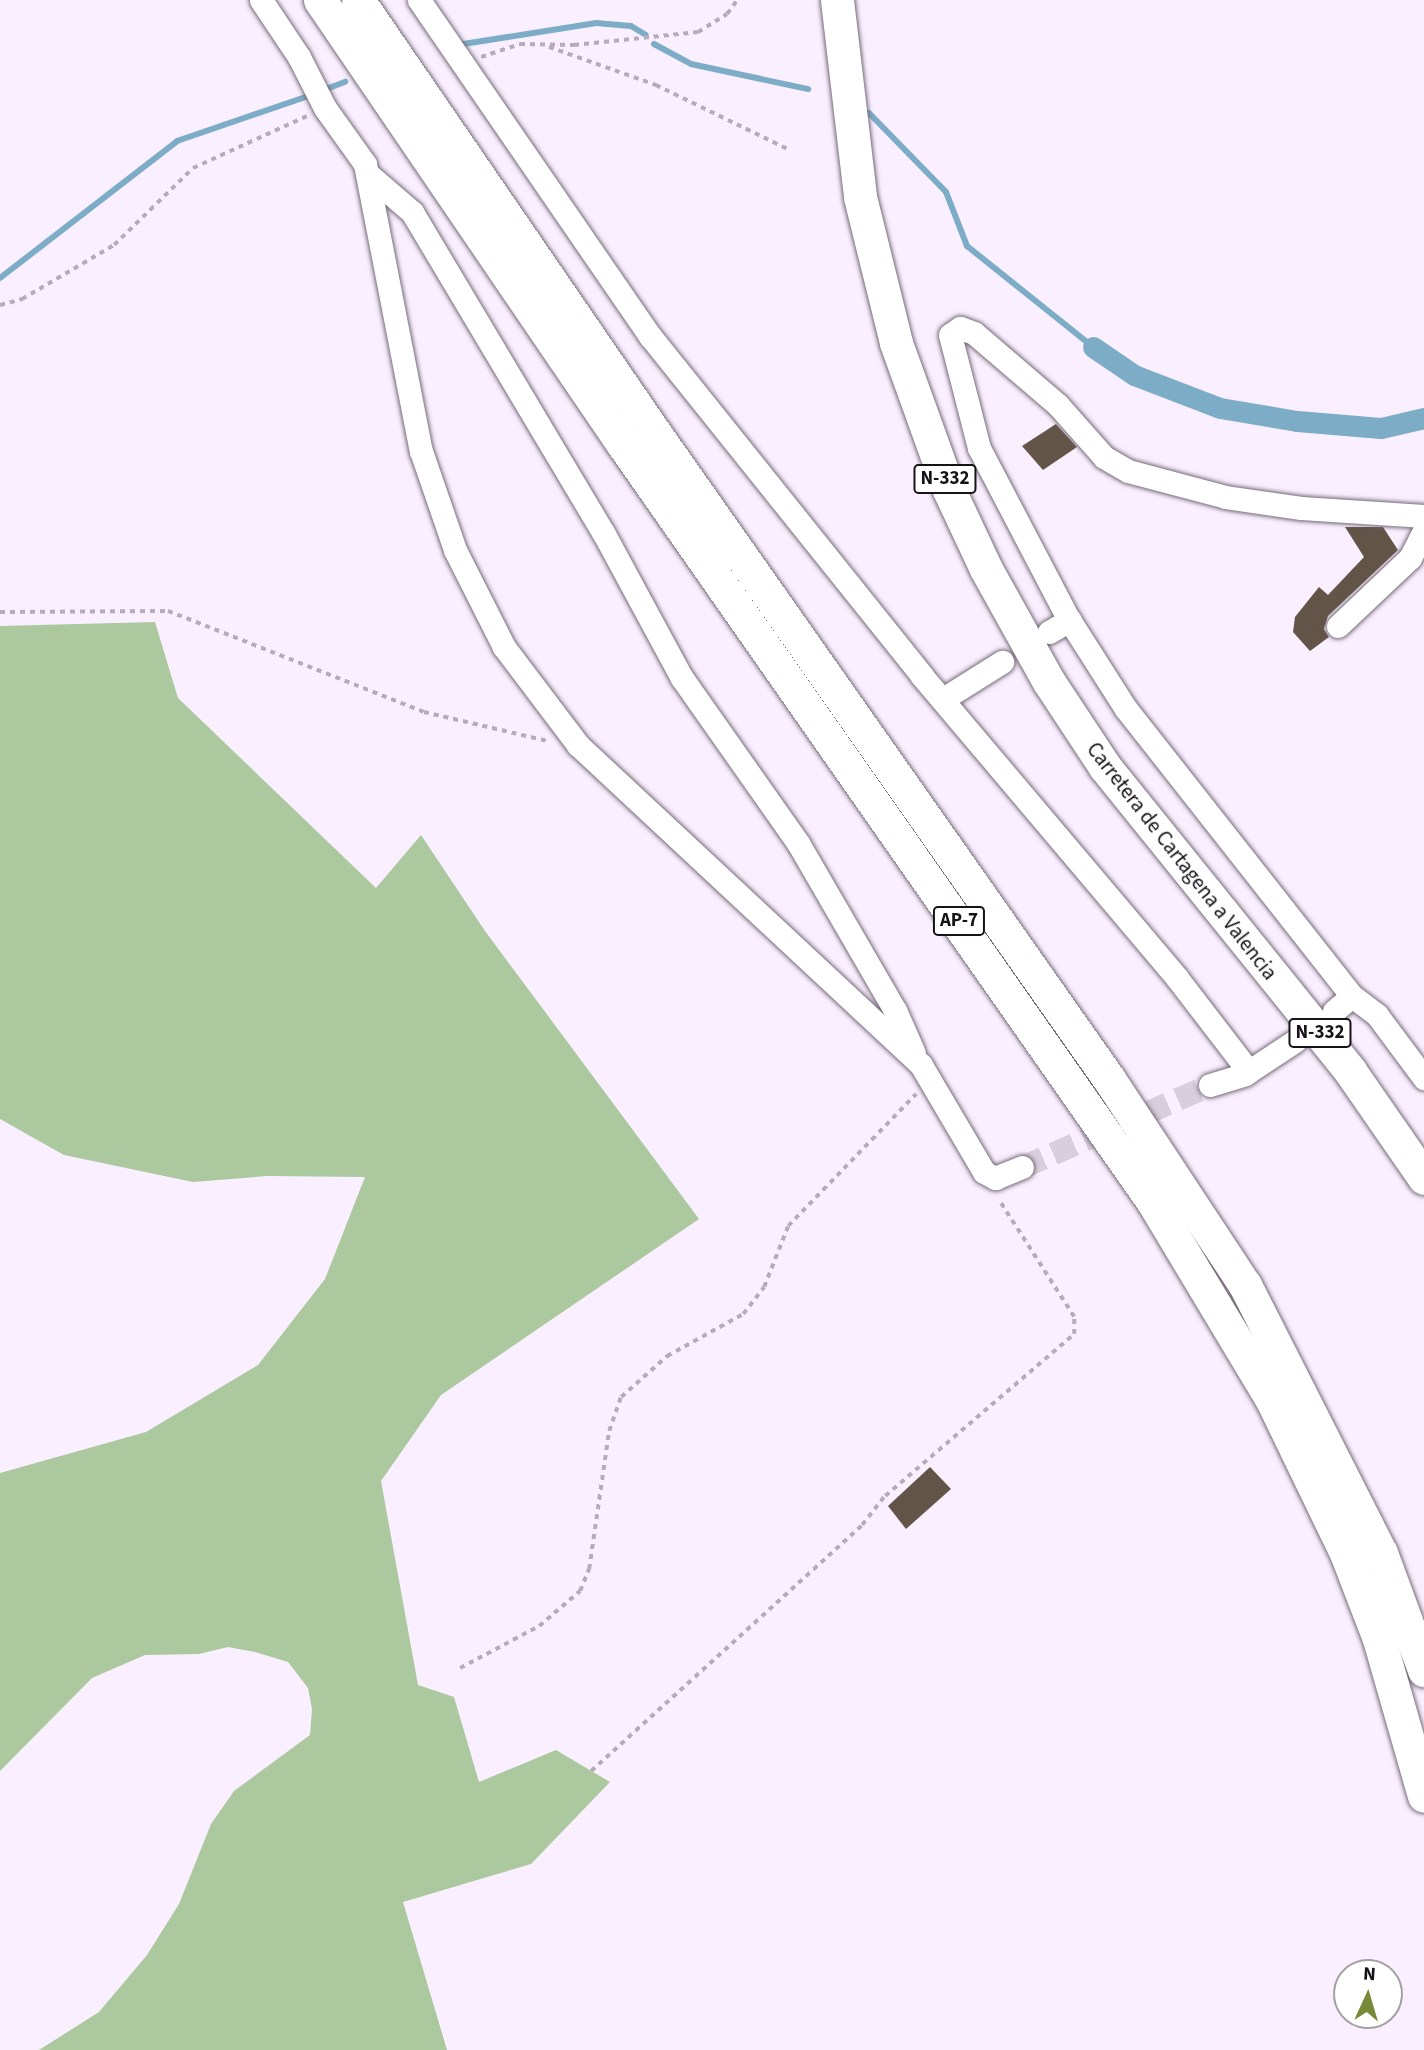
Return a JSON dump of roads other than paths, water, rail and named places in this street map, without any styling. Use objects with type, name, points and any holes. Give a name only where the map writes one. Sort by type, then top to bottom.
[{"type":"highway","name":"AP-7","points":[[320,0],[363,35],[1109,1079],[1245,1284],[1381,1553],[1424,1670]]},
{"type":"highway","name":"AP-7","points":[[358,0],[363,35]]},
{"type":"highway","points":[[815,0],[836,147],[864,285],[928,478],[966,560],[1048,707],[1153,853],[1207,895]]},
{"type":"highway","name":"Carretera de Cartagena a Valencia","points":[[837,0],[860,197],[896,343],[949,490],[986,569],[1049,682],[1105,767],[1350,1072],[1424,1178]]},
{"type":"highway","name":"AP-7","points":[[403,94],[622,443],[1106,1133],[1218,1307],[1271,1398],[1346,1553],[1379,1639],[1424,1796]]},
{"type":"street","points":[[261,0],[299,57],[325,108],[354,145],[369,175],[421,451],[435,496],[489,623],[566,733],[916,1060],[984,1172],[995,1178],[1022,1167]]},
{"type":"street","points":[[419,0],[650,336],[943,699],[1066,842],[1249,1072]]},
{"type":"street","points":[[369,175],[412,212],[604,534],[682,678],[802,850],[900,1020],[916,1060]]},
{"type":"street","points":[[1424,516],[1239,499],[1128,471],[1104,457],[1040,388],[974,332],[960,328],[950,335],[979,448],[1070,620],[1126,709],[1352,996],[1377,1015],[1416,1052],[1424,1078]]},
{"type":"street","points":[[1338,625],[1410,558],[1424,530]]},
{"type":"street","points":[[1049,632],[1070,620]]},
{"type":"street","points":[[943,699],[1002,662]]},
{"type":"street","points":[[1334,1011],[1352,996]]},
{"type":"street","points":[[1210,1085],[1249,1072],[1295,1041]]},
{"type":"waterway","points":[[457,45],[596,23],[631,26],[646,35]]},
{"type":"waterway","points":[[654,44],[691,64],[808,89]]},
{"type":"waterway","points":[[321,91],[345,82]]},
{"type":"waterway","points":[[0,278],[177,141],[311,95]]},
{"type":"waterway","points":[[869,113],[946,192],[967,246],[1093,347]]},
{"type":"waterway","points":[[1093,347],[1134,375],[1220,408],[1297,421],[1381,428],[1424,418]]},
{"type":"tunnel","points":[[1022,1167],[1210,1085]]}]
